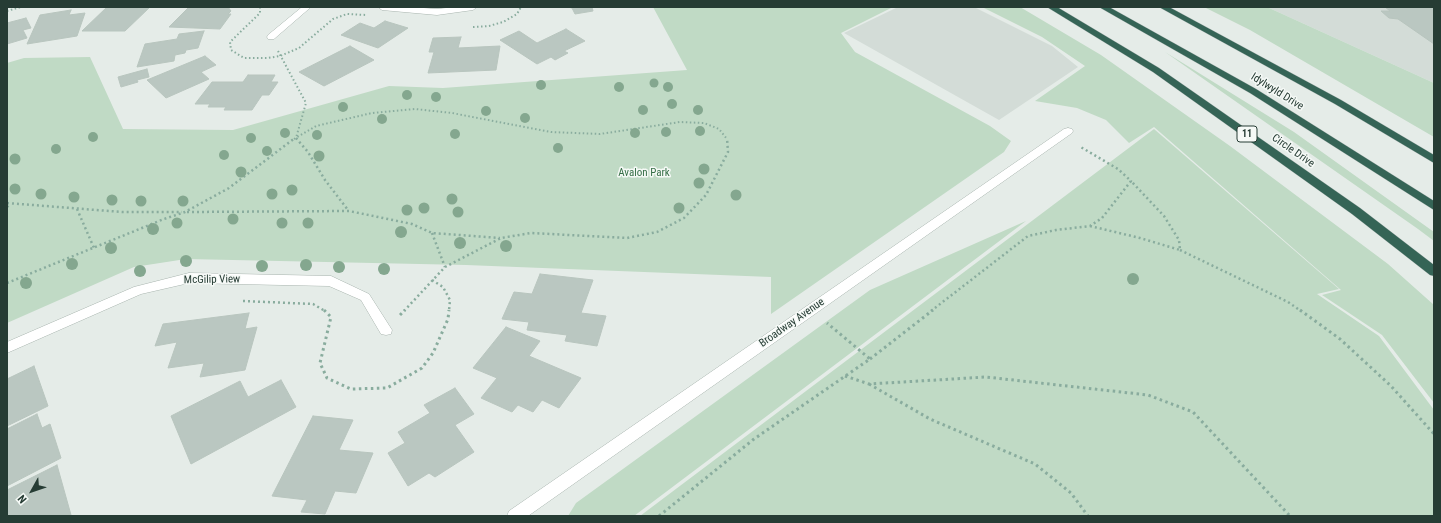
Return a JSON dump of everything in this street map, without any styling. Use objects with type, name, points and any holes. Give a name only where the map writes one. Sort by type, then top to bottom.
[{"type":"highway","name":"Circle Drive","points":[[1051,7],[1156,70],[1356,211],[1434,272]]},
{"type":"highway","name":"Idylwyld Drive","points":[[1103,7],[1253,91],[1434,206]]},
{"type":"highway","points":[[1162,7],[1338,102],[1434,160]]},
{"type":"street","points":[[271,37],[307,7]]},
{"type":"street","points":[[382,7],[437,12],[473,7]]},
{"type":"street","name":"Broadway Avenue","points":[[515,516],[1065,133]]},
{"type":"street","name":"McGilip View","points":[[7,348],[138,290],[189,278],[331,282],[365,297],[386,330]]},
{"type":"path","points":[[7,11],[21,7]]},
{"type":"path","points":[[260,7],[260,13],[230,42],[231,50],[244,58],[268,58],[280,56],[299,48],[333,19],[354,13],[369,15]]},
{"type":"path","points":[[467,26],[490,26],[503,22],[517,14],[521,7]]},
{"type":"path","points":[[280,56],[306,103],[296,138]]},
{"type":"path","points":[[7,207],[9,204],[122,212],[185,212],[349,211],[412,224],[432,233],[501,238],[530,233],[627,238],[657,232],[684,218],[706,195],[728,152],[727,138],[719,129],[704,123],[680,122],[600,134],[551,132],[452,113],[415,109],[372,113],[316,126],[296,138],[229,188],[185,212],[164,219],[7,283]]},
{"type":"path","points":[[1065,133],[1118,168],[1131,181],[1164,216],[1179,240],[1180,250]]},
{"type":"path","points":[[296,138],[308,152],[325,180],[349,211]]},
{"type":"path","points":[[1090,226],[1102,218],[1131,181]]},
{"type":"path","points":[[78,208],[94,248]]},
{"type":"path","points":[[659,516],[754,439],[870,359],[1028,236],[1056,230],[1090,226],[1140,238],[1180,250],[1288,302],[1340,339],[1391,386],[1434,434]]},
{"type":"path","points":[[432,233],[445,267]]},
{"type":"path","points":[[386,330],[445,267],[501,238]]},
{"type":"path","points":[[235,301],[313,304],[324,310],[331,316],[320,363],[327,378],[352,389],[387,388],[422,368],[433,353],[448,319],[450,300],[443,287],[432,280]]},
{"type":"path","points":[[811,310],[870,359]]},
{"type":"path","points":[[845,376],[869,384],[930,419],[1035,464],[1071,493],[1088,516]]},
{"type":"path","points":[[869,384],[986,376],[1148,395],[1193,412],[1290,516]]},
{"type":"shaded area","points":[[898,7],[974,7],[1052,46],[1078,67],[999,120],[844,33]]},
{"type":"shaded area","points":[[1267,7],[1434,7],[1434,83]]},
{"type":"green space","name":"Avalon Park","points":[[653,7],[893,7],[841,33],[855,52],[990,126],[1011,141],[1004,152],[771,314],[771,277],[466,265],[186,259],[134,267],[7,323],[7,63],[24,58],[90,57],[123,129],[233,130],[389,86],[443,88],[687,70]]},
{"type":"green space","points":[[982,7],[1020,7],[1101,55],[1230,146],[1388,264],[1434,305],[1434,403],[1382,335],[1322,295],[1341,290],[1154,127],[1129,143],[1106,120],[1077,108],[1035,101],[1085,66],[1042,37]]},
{"type":"green space","points":[[1204,7],[1267,7],[1434,83],[1434,137],[1250,30]]},
{"type":"green space","points":[[1165,52],[1294,132],[1434,232],[1434,241],[1418,229]]},
{"type":"green space","points":[[1154,129],[1339,289],[1317,294],[1379,336],[1434,410],[1434,516],[640,516]]},
{"type":"green space","points":[[1026,221],[634,516],[568,516],[576,503],[870,290]]},
{"type":"building","points":[[107,7],[150,7],[125,31],[82,31]]},
{"type":"building","points":[[189,7],[228,7],[231,11],[228,14],[231,14],[220,29],[169,27]]},
{"type":"building","points":[[568,7],[592,7],[593,11],[575,14],[572,8]]},
{"type":"building","points":[[1385,7],[1434,7],[1434,44],[1398,19],[1389,18],[1381,11],[1390,11]]},
{"type":"building","points":[[71,10],[69,15],[85,13],[77,36],[27,44],[40,15]]},
{"type":"building","points":[[26,18],[31,28],[23,30],[27,38],[7,44],[7,23]]},
{"type":"building","points":[[385,21],[408,28],[378,48],[341,35],[360,23],[374,28]]},
{"type":"building","points":[[566,29],[585,41],[564,51],[568,53],[555,60],[551,57],[537,64],[500,40],[519,31],[537,43]]},
{"type":"building","points":[[204,31],[198,48],[186,50],[185,53],[175,55],[174,61],[137,67],[145,44],[177,39],[179,34]]},
{"type":"building","points":[[461,37],[458,48],[500,46],[496,70],[428,73],[434,52],[429,52],[433,38]]},
{"type":"building","points":[[350,46],[374,60],[324,86],[299,72]]},
{"type":"building","points":[[205,56],[216,65],[201,72],[209,79],[166,98],[147,80]]},
{"type":"building","points":[[147,69],[149,77],[137,80],[138,82],[121,87],[118,77]]},
{"type":"building","points":[[248,75],[275,75],[271,82],[278,82],[269,95],[262,95],[252,110],[224,110],[226,107],[208,107],[210,104],[195,104],[212,82],[243,82]]},
{"type":"building","points":[[540,274],[593,280],[581,313],[606,316],[597,346],[565,341],[567,335],[527,330],[529,322],[502,319],[514,292],[532,294]]},
{"type":"building","points":[[249,313],[245,329],[257,327],[245,370],[200,377],[204,363],[168,368],[177,342],[155,346],[163,324]]},
{"type":"building","points":[[506,327],[540,341],[529,356],[581,378],[559,408],[542,400],[533,412],[518,405],[512,412],[481,398],[497,378],[473,368]]},
{"type":"building","points":[[34,366],[48,406],[7,426],[7,379]]},
{"type":"building","points":[[281,380],[296,407],[191,464],[171,416],[240,381],[248,397]]},
{"type":"building","points":[[455,388],[474,414],[455,425],[474,452],[435,477],[429,473],[408,486],[388,453],[405,443],[398,432],[430,413],[424,405]]},
{"type":"building","points":[[37,414],[42,428],[50,424],[61,458],[7,486],[7,429]]},
{"type":"building","points":[[313,416],[353,420],[339,450],[373,453],[356,493],[335,491],[325,514],[301,512],[307,500],[272,496]]},
{"type":"building","points":[[57,465],[71,515],[7,516],[7,490]]}]
